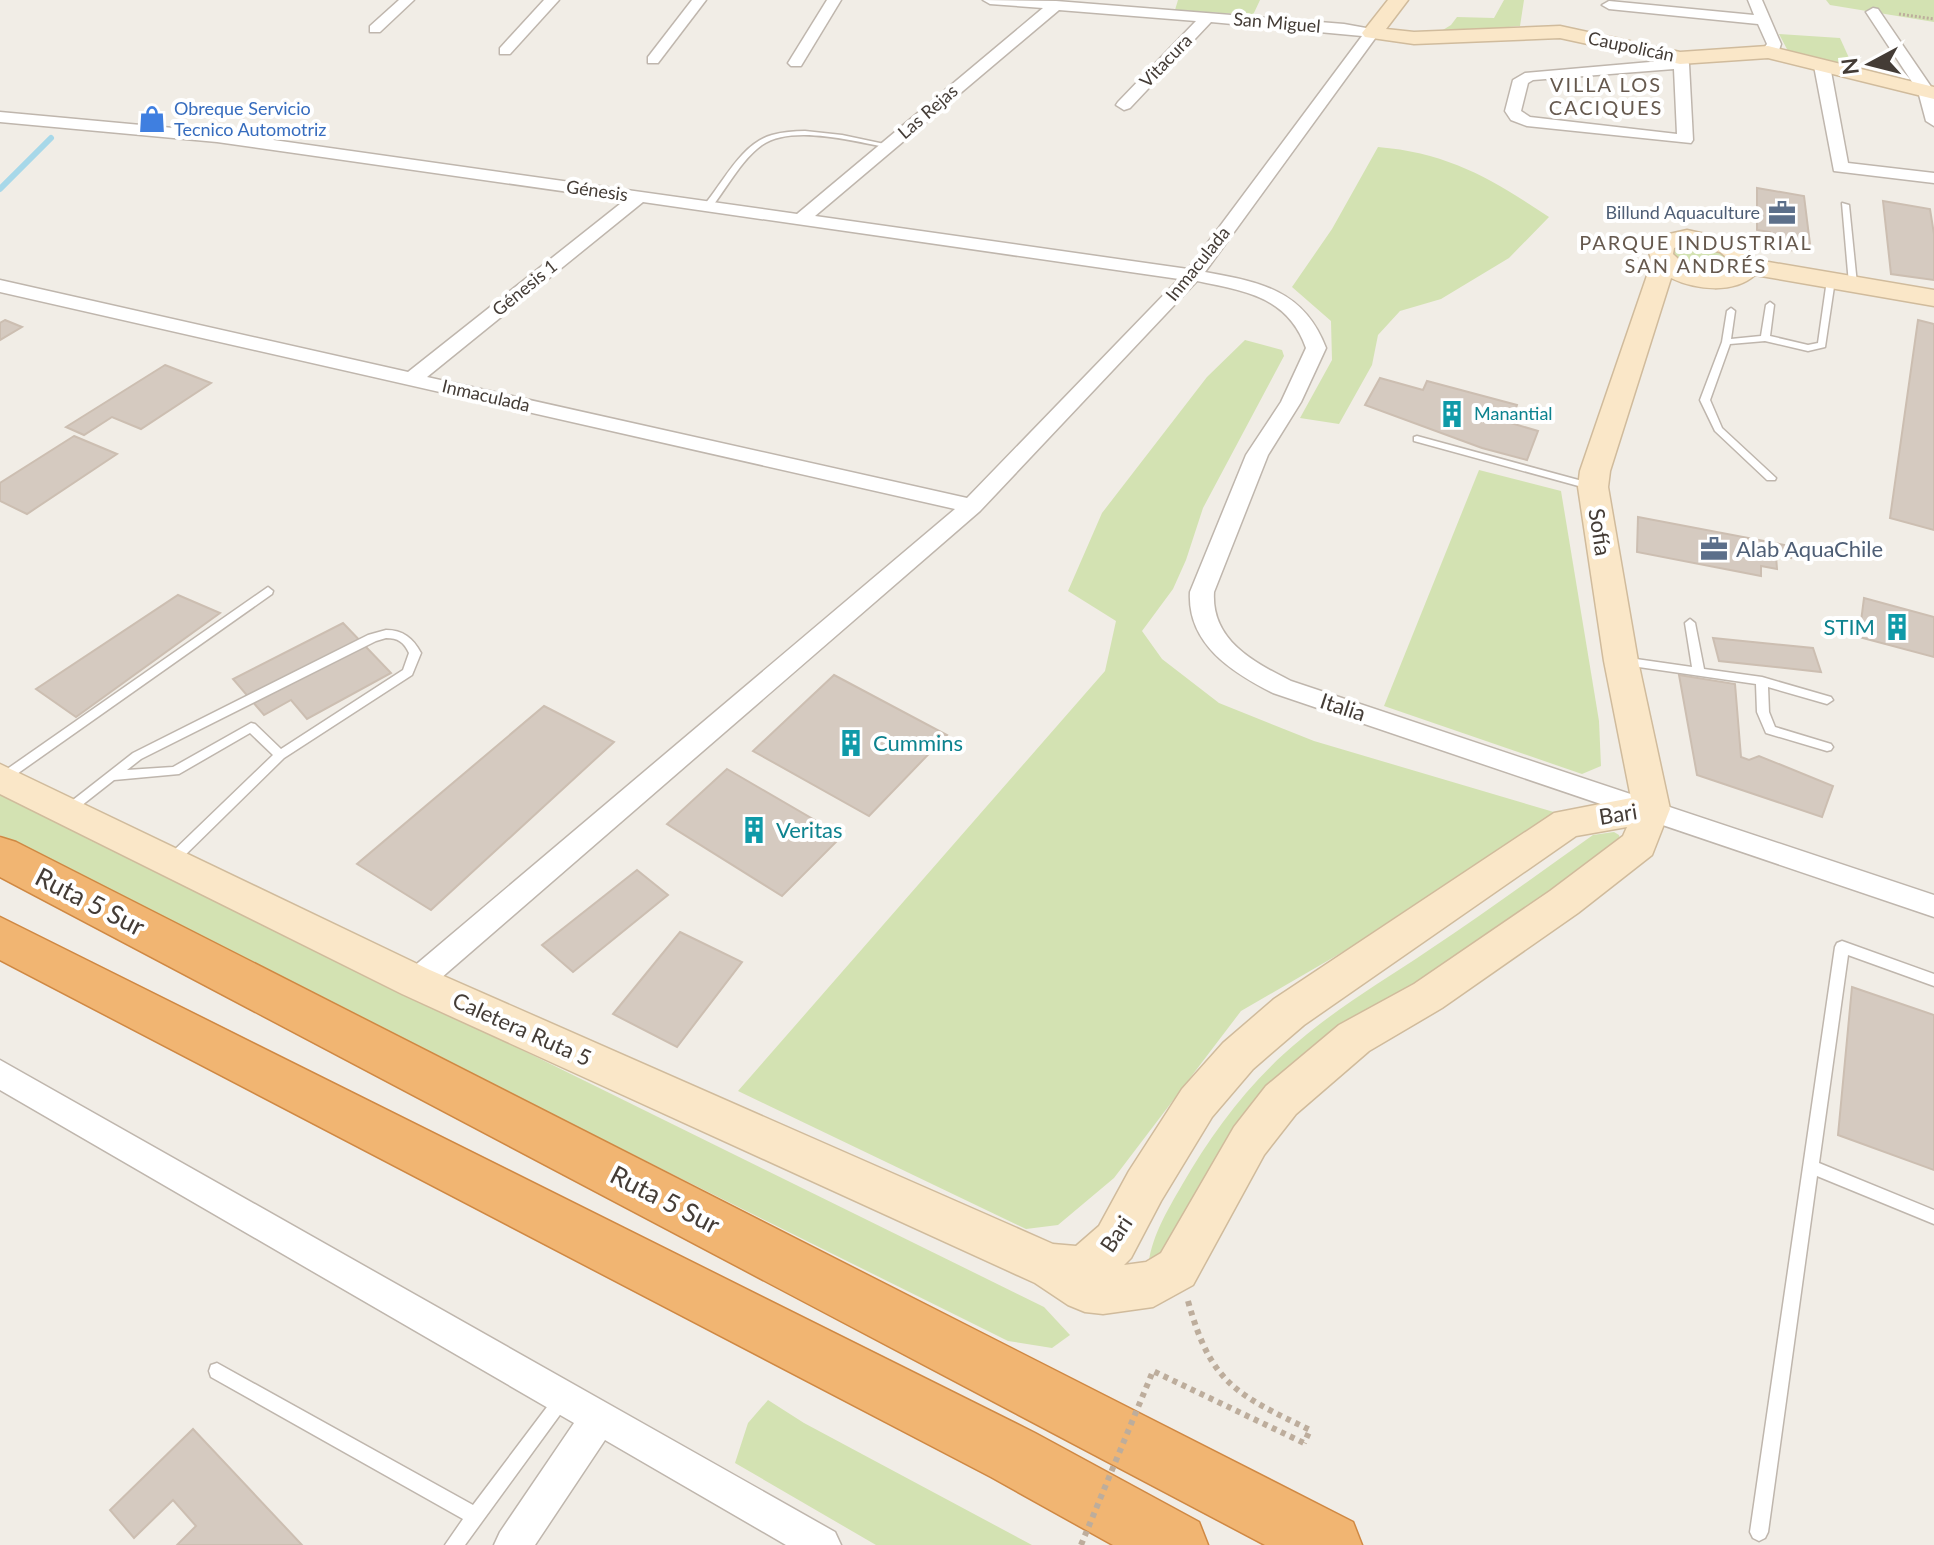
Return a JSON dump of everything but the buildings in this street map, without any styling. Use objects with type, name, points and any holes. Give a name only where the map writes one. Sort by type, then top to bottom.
[{"type":"highway","name":"Ruta 5 Sur","points":[[0,855],[1330,1545]]},
{"type":"highway","points":[[0,937],[1013,1455],[1176,1545]]},
{"type":"street","points":[[505,51],[552,0]]},
{"type":"street","points":[[653,60],[699,0]]},
{"type":"street","points":[[796,63],[834,0]]},
{"type":"street","name":"San Miguel","points":[[990,0],[1056,5],[1096,4],[1372,33]]},
{"type":"street","name":"Inmaculada","points":[[416,982],[972,506],[1193,275],[1398,0]]},
{"type":"street","points":[[1755,0],[1774,44],[1773,50],[1768,52]]},
{"type":"street","points":[[375,29],[400,1]]},
{"type":"street","name":"Las Rejas","points":[[801,219],[1056,5]]},
{"type":"street","points":[[1609,5],[1763,20]]},
{"type":"street","points":[[1873,12],[1930,92],[1934,121]]},
{"type":"street","name":"Vitacura","points":[[1124,105],[1207,17]]},
{"type":"street","name":"Caupolicán","points":[[1372,33],[1414,38],[1560,32],[1680,61],[1768,52],[1930,92]]},
{"type":"street","points":[[1680,61],[1685,140],[1527,121],[1517,117],[1513,111],[1521,80],[1530,76],[1680,61]]},
{"type":"street","points":[[1822,66],[1840,167],[1934,178]]},
{"type":"street","name":"Génesis","points":[[0,117],[217,137],[1193,275]]},
{"type":"street","name":"Génesis 1","points":[[412,379],[639,197]]},
{"type":"street","name":"Sofía","points":[[1652,809],[1621,661],[1593,487],[1595,471],[1664,262],[1660,248],[1666,242],[1687,237],[1728,246],[1738,252],[1746,266]]},
{"type":"street","points":[[1664,262],[1684,274],[1712,280],[1736,277],[1746,266],[1934,298]]},
{"type":"street","name":"Italia","points":[[1193,275],[1254,287],[1283,301],[1305,320],[1316,348],[1291,402],[1257,455],[1202,592],[1201,608],[1213,640],[1250,671],[1282,687],[1934,906]]},
{"type":"street","name":"Inmaculada","points":[[0,286],[972,506]]},
{"type":"street","name":"Caletera Ruta 5","points":[[1,779],[416,982],[1051,1267]]},
{"type":"street","name":"Bari","points":[[1051,1267],[1081,1269],[1099,1258],[1115,1242],[1145,1186],[1197,1103],[1238,1056],[1271,1026],[1567,823],[1652,809],[1639,845],[1564,902],[1428,996],[1354,1038],[1281,1100],[1249,1141],[1177,1269]]},
{"type":"street","points":[[3,1079],[822,1545]]},
{"type":"street","points":[[1051,1267],[1085,1289],[1103,1291],[1128,1290],[1153,1284],[1177,1269]]},
{"type":"street","points":[[513,1545],[599,1418]]},
{"type":"lane","points":[[708,206],[760,142],[779,135],[801,133],[890,146]]},
{"type":"lane","points":[[1726,342],[1765,338],[1808,348],[1822,345],[1842,282],[1845,205]]},
{"type":"lane","points":[[1765,338],[1770,305]]},
{"type":"lane","points":[[1731,311],[1726,342],[1705,400],[1709,414],[1735,446],[1771,478]]},
{"type":"lane","points":[[1417,439],[1593,487]]},
{"type":"lane","points":[[1,779],[268,591]]},
{"type":"lane","points":[[1690,623],[1699,672]]},
{"type":"lane","points":[[66,811],[137,756],[372,638],[398,634],[414,648],[413,663],[408,672],[280,755],[172,860]]},
{"type":"lane","points":[[1621,661],[1762,681],[1827,700]]},
{"type":"lane","points":[[1762,681],[1763,712],[1770,730],[1827,747]]},
{"type":"lane","points":[[112,776],[175,771],[251,727],[280,755]]},
{"type":"lane","points":[[1759,1532],[1842,947],[1934,980]]},
{"type":"lane","points":[[1811,1167],[1934,1217]]},
{"type":"lane","points":[[217,1371],[475,1516]]},
{"type":"lane","points":[[454,1545],[564,1398]]},
{"type":"path","points":[[1081,1545],[1153,1371],[1304,1443],[1310,1430],[1243,1397],[1220,1375],[1205,1353],[1177,1269]]},
{"type":"green space","points":[[1178,0],[1260,0],[1253,15],[1175,10]]},
{"type":"green space","points":[[1504,0],[1524,0],[1520,26],[1438,33],[1457,17],[1494,18]]},
{"type":"green space","points":[[1826,0],[1934,0],[1934,22],[1830,5]]},
{"type":"green space","points":[[1779,34],[1840,38],[1854,69],[1789,53]]},
{"type":"green space","points":[[1378,147],[1427,155],[1469,170],[1549,217],[1509,258],[1441,299],[1400,311],[1378,335],[1372,365],[1339,424],[1300,418],[1332,360],[1331,321],[1292,287],[1332,229]]},
{"type":"green space","points":[[1692,242],[1732,255],[1732,270],[1715,274],[1700,272],[1672,256],[1672,249]]},
{"type":"green space","points":[[1245,340],[1282,350],[1284,356],[1203,508],[1173,589],[1142,631],[1162,659],[1219,703],[1314,741],[1564,815],[1501,860],[1241,1011],[1114,1178],[1058,1225],[1026,1229],[738,1091],[1105,671],[1116,621],[1068,591],[1102,513],[1207,377]]},
{"type":"green space","points":[[1479,470],[1561,491],[1599,721],[1601,766],[1582,774],[1384,706]]},
{"type":"green space","points":[[0,793],[1044,1307],[1070,1335],[1052,1348],[1008,1341],[237,958],[0,835]]},
{"type":"green space","points":[[1614,832],[1619,835],[1621,844],[1352,1044],[1148,1269],[1160,1226],[1194,1165],[1234,1107],[1282,1056],[1347,1004],[1471,922],[1593,835]]},
{"type":"green space","points":[[768,1400],[804,1423],[1032,1545],[876,1545],[735,1463],[748,1423]]},
{"type":"waterway","points":[[0,189],[51,138]]},
{"type":"place","name":"Obreque Servicio Tecnico Automotriz","points":[[152,119]]},
{"type":"place","name":"Billund Aquaculture","points":[[1782,213]]},
{"type":"place","name":"Manantial","points":[[1452,414]]},
{"type":"place","name":"Alab AquaChile","points":[[1714,549]]},
{"type":"place","name":"STIM","points":[[1897,627]]},
{"type":"place","name":"Cummins","points":[[851,743]]},
{"type":"place","name":"Veritas","points":[[754,830]]},
{"type":"district","name":"VILLA LOS CACIQUES","points":[[1606,96]]},
{"type":"district","name":"PARQUE INDUSTRIAL SAN ANDRÉS","points":[[1696,254]]}]
